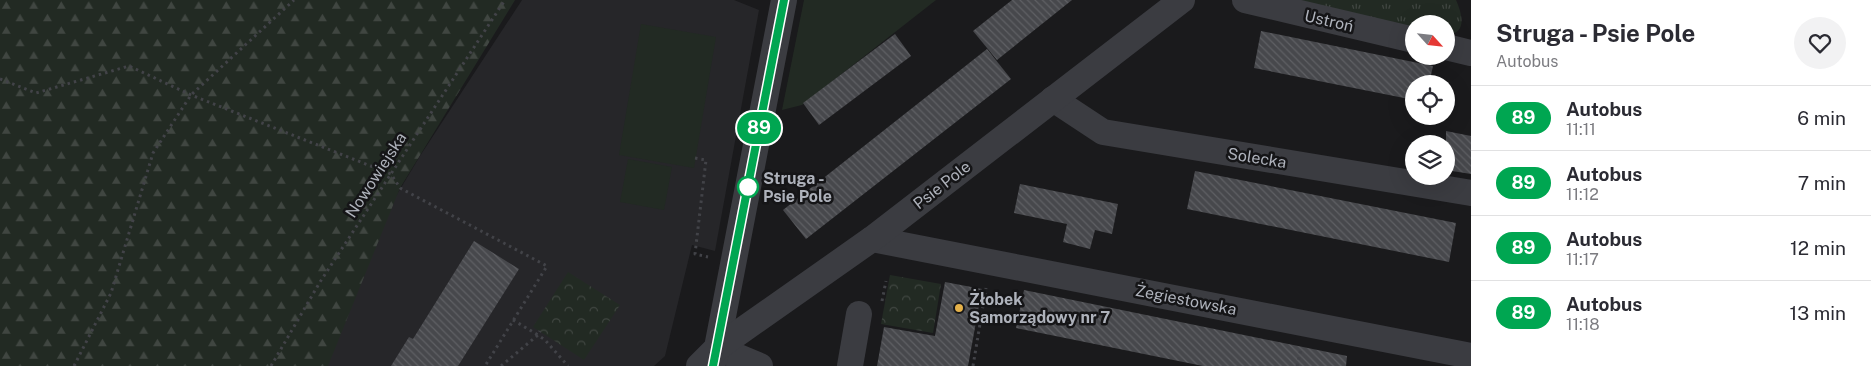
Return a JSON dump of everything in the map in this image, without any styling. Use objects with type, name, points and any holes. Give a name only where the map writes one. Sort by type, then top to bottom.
[{"type":"street","points":[[760,366],[710,360],[784,0]]},
{"type":"street","name":"Psie Pole","points":[[710,360],[872,239],[1182,0]]},
{"type":"street","name":"Ustroń","points":[[1245,0],[1405,38]]},
{"type":"street","points":[[1455,50],[1471,53]]},
{"type":"street","name":"Solecka","points":[[1053,99],[1103,132],[1471,193]]},
{"type":"street","name":"Żegiestowska","points":[[872,239],[1471,356]]},
{"type":"street","points":[[850,366],[859,314]]},
{"type":"path","points":[[74,366],[111,293],[153,153],[191,96],[294,0]]},
{"type":"path","name":"Nowowiejska","points":[[271,366],[320,282],[505,0]]},
{"type":"path","points":[[0,79],[36,92],[129,66],[191,96],[391,174],[400,188],[547,266],[485,366]]},
{"type":"path","points":[[695,158],[706,160],[695,254],[714,258]]},
{"type":"path","points":[[973,366],[986,288]]},
{"type":"path","points":[[513,320],[539,333],[568,366]]},
{"type":"path","points":[[502,366],[539,333]]},
{"type":"shaded area","points":[[522,0],[734,0],[759,10],[715,251],[692,245],[665,356],[654,366],[294,366],[420,156]]},
{"type":"green space","points":[[0,0],[515,0],[400,188],[328,366],[0,366]]},
{"type":"green space","points":[[804,0],[936,0],[802,105],[782,110]]},
{"type":"green space","points":[[1268,0],[1456,0],[1461,22],[1458,31],[1455,33],[1455,15],[1405,15],[1405,29]]},
{"type":"green space","points":[[641,24],[716,37],[694,168],[619,155]]},
{"type":"green space","points":[[628,159],[672,167],[664,210],[620,202]]},
{"type":"green space","points":[[568,272],[620,305],[584,360],[533,327]]},
{"type":"green space","points":[[890,275],[941,284],[933,333],[881,324]]},
{"type":"building","points":[[1012,0],[1072,0],[997,60],[973,31]]},
{"type":"building","points":[[1261,31],[1405,60],[1405,65],[1433,66],[1431,75],[1405,75],[1405,98],[1254,68]]},
{"type":"building","points":[[895,34],[911,56],[819,125],[803,103]]},
{"type":"building","points":[[987,49],[1011,79],[806,239],[783,210]]},
{"type":"building","points":[[1446,131],[1471,136],[1471,174],[1455,171],[1455,135],[1446,135]]},
{"type":"building","points":[[1195,171],[1456,223],[1449,262],[1187,209]]},
{"type":"building","points":[[1020,184],[1118,204],[1112,234],[1095,230],[1090,249],[1063,242],[1067,224],[1014,213]]},
{"type":"building","points":[[474,241],[519,269],[458,366],[391,366],[409,337],[413,339]]},
{"type":"building","name":"Żłobek Samorządowy nr 7","points":[[945,282],[982,289],[968,366],[877,366],[884,327],[935,336]]},
{"type":"building","points":[[1024,290],[1347,356],[1346,366],[1203,366],[1016,328]]},
{"type":"bus line","name":"89","points":[[713,366],[784,0]]},
{"type":"place","name":"Struga - Psie Pole","points":[[748,187]]},
{"type":"place","name":"Żłobek Samorządowy nr 7","points":[[959,308]]}]
